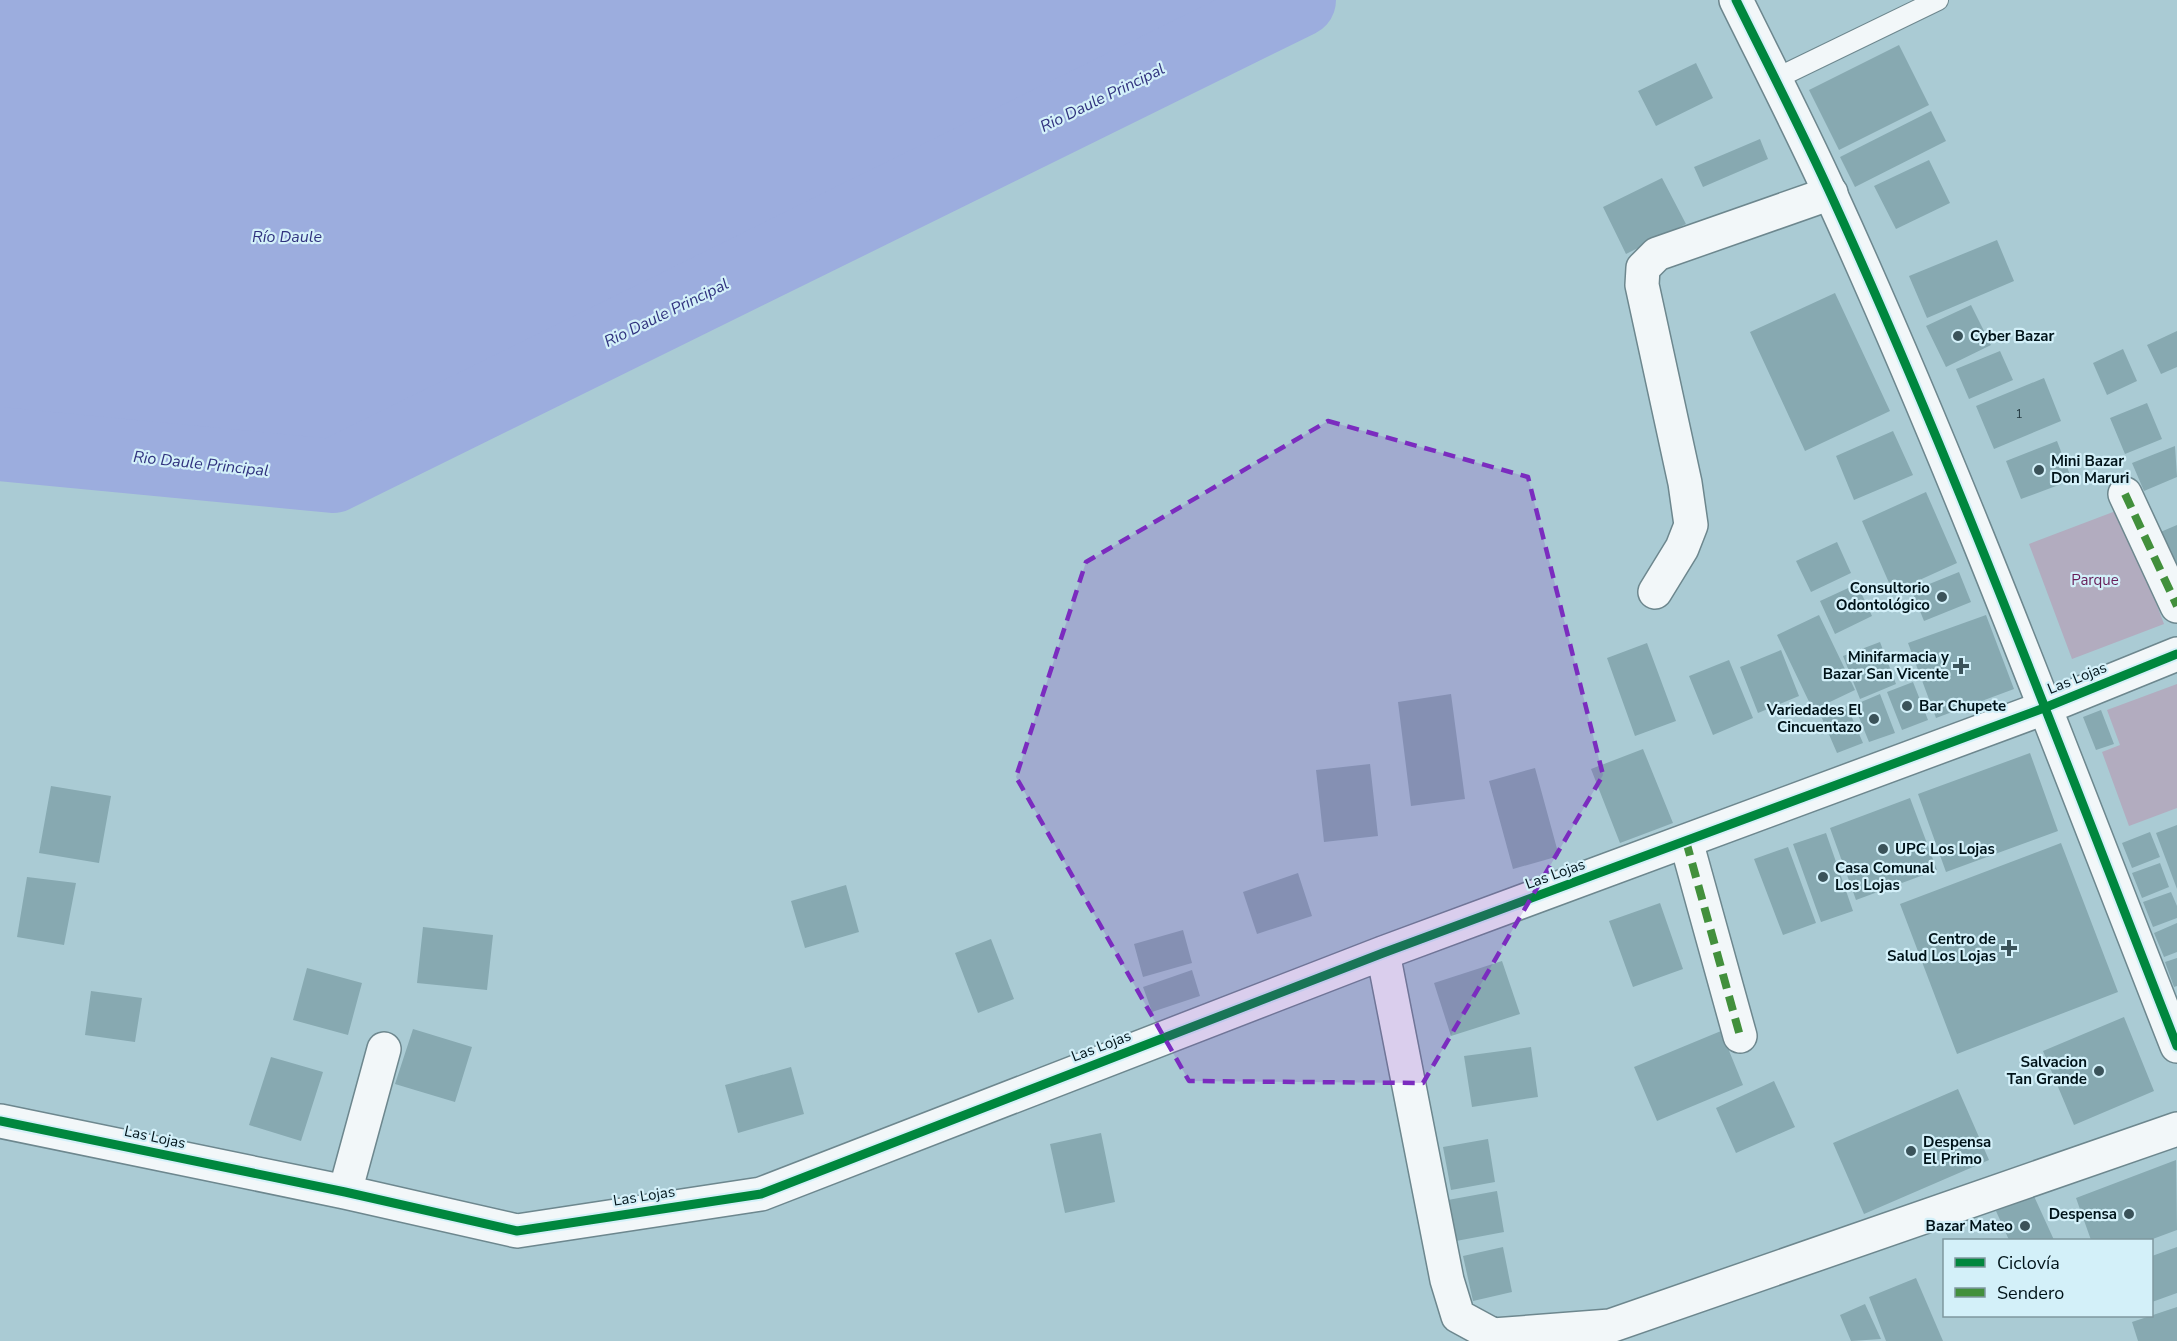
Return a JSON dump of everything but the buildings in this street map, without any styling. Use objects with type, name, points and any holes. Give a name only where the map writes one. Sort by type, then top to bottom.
[{"type":"street","points":[[1736,0],[1831,193],[1978,541],[2177,1046]]},
{"type":"street","points":[[1655,592],[1683,548],[1691,525],[1642,285],[1643,268],[1657,254],[1831,193]]},
{"type":"street","points":[[2126,494],[2177,606]]},
{"type":"street","name":"Las Lojas","points":[[0,1121],[345,1192],[517,1231],[761,1194],[1383,953],[2044,708],[2177,654]]},
{"type":"street","points":[[1686,841],[1740,1036]]},
{"type":"street","points":[[1383,953],[1447,1280],[1458,1316],[1493,1335],[1610,1326],[2177,1129]]},
{"type":"street","points":[[345,1192],[384,1049]]},
{"type":"lane","points":[[1775,79],[1938,0]]},
{"type":"highlighted area","points":[[1328,421],[1528,477],[1603,775],[1423,1083],[1189,1081],[1016,777],[1086,562]]},
{"type":"green space","name":"Parque","points":[[2121,509],[2164,624],[2072,659],[2029,544]]},
{"type":"green space","points":[[2177,684],[2177,808],[2129,826],[2102,752],[2120,745],[2107,710]]},
{"type":"water","name":"Río Daule","points":[[0,0],[1299,0],[333,476],[0,444]]},
{"type":"waterway","name":"Rio Daule Principal","points":[[0,444],[333,476],[1299,0]]},
{"type":"marked path","points":[[2125,494],[2177,606]]},
{"type":"marked path","points":[[1686,841],[1740,1036]]},
{"type":"cycle path","points":[[1736,0],[1831,195],[1923,405],[2010,618],[2177,1046]]},
{"type":"cycle path","points":[[0,1121],[345,1192],[517,1231],[761,1194],[1383,953],[2044,708],[2177,654]]},
{"type":"place","name":"Cyber Bazar","points":[[1958,336]]},
{"type":"place","name":"Mini Bazar Don Maruri","points":[[2039,470]]},
{"type":"place","name":"Consultorio Odontológico","points":[[1942,597]]},
{"type":"place","name":"Minifarmacia y Bazar San Vicente","points":[[1961,666]]},
{"type":"place","name":"Bar Chupete","points":[[1907,706]]},
{"type":"place","name":"Variedades El Cincuentazo","points":[[1874,719]]},
{"type":"place","name":"UPC Los Lojas","points":[[1883,849]]},
{"type":"place","name":"Casa Comunal Los Lojas","points":[[1823,877]]},
{"type":"place","name":"Centro de Salud Los Lojas","points":[[2009,948]]},
{"type":"place","name":"Salvacion Tan Grande","points":[[2099,1071]]},
{"type":"place","name":"Despensa El Primo","points":[[1911,1151]]},
{"type":"place","name":"Despensa","points":[[2129,1214]]},
{"type":"place","name":"Bazar Mateo","points":[[2025,1226]]}]
